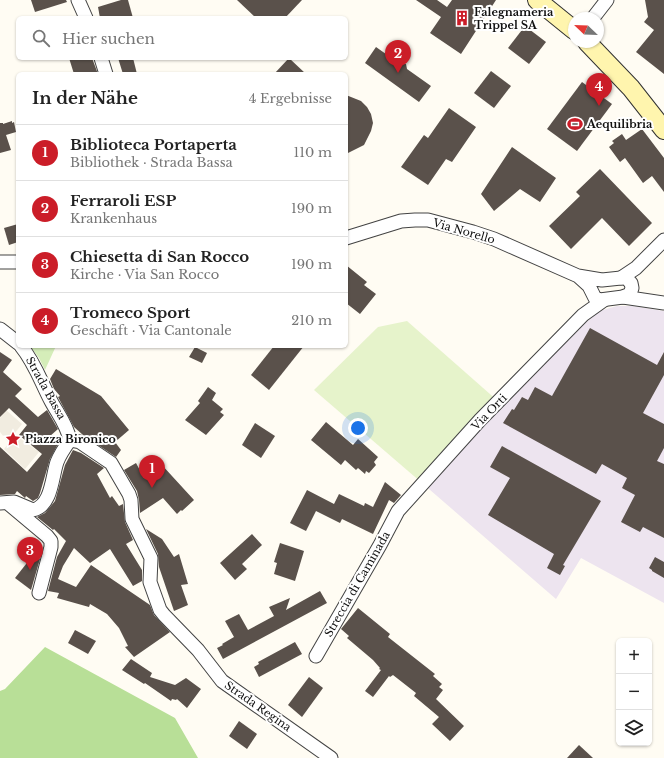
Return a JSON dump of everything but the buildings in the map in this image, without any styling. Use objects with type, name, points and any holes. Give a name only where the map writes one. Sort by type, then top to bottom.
[{"type":"main road","points":[[537,0],[568,25]]},
{"type":"main road","points":[[593,48],[631,88],[664,130]]},
{"type":"street","points":[[78,0],[85,16]]},
{"type":"street","points":[[598,12],[607,0]]},
{"type":"street","points":[[102,60],[105,72]]},
{"type":"street","name":"Via Norello","points":[[348,237],[401,221],[428,220],[494,239],[578,276],[627,286],[661,302]]},
{"type":"street","points":[[627,286],[636,268],[664,240]]},
{"type":"street","points":[[0,262],[16,262]]},
{"type":"street","name":"Via Norello","points":[[578,276],[596,295],[627,286]]},
{"type":"street","points":[[596,295],[594,284],[602,280]]},
{"type":"street","name":"Via Orti","points":[[398,511],[480,420],[583,315],[596,295]]},
{"type":"street","points":[[0,329],[16,341]]},
{"type":"street","name":"Strada Bassa","points":[[22,348],[34,364],[50,400],[68,428],[70,440]]},
{"type":"street","points":[[3,502],[14,502],[33,510],[39,507],[50,493],[56,464],[62,451],[70,440]]},
{"type":"street","name":"Strada Regina","points":[[70,440],[80,442],[90,450],[108,460],[113,465],[129,494],[131,500],[132,519],[151,558],[150,579],[152,589],[160,610],[164,615],[198,650],[222,681],[331,758]]},
{"type":"street","points":[[3,502],[47,536],[50,541],[51,547],[38,592]]},
{"type":"street","name":"Streccia di Caminada","points":[[316,656],[398,511]]},
{"type":"shaded area","points":[[617,306],[633,306],[664,311],[664,603],[581,558],[556,599],[422,483],[499,402],[582,326],[599,311]]},
{"type":"shaded area","name":"Piazza Bironico","points":[[6,410],[22,424],[14,434],[39,452],[25,469],[4,449],[9,443],[0,432],[0,418]]},
{"type":"green space","points":[[407,321],[499,402],[422,483],[314,390],[378,327]]},
{"type":"green space","points":[[32,348],[55,348],[45,370]]},
{"type":"green space","points":[[45,647],[175,718],[198,758],[0,758],[0,691],[5,689]]},
{"type":"place","name":"Falegnameria Trippel SA","points":[[462,18]]},
{"type":"place","name":"Ferraroli ESP","points":[[398,73]]},
{"type":"place","name":"Tromeco Sport","points":[[599,106]]},
{"type":"place","name":"Aequilibria","points":[[575,124]]},
{"type":"place","name":"Piazza Bironico","points":[[13,439]]},
{"type":"place","name":"Biblioteca Portaperta","points":[[152,488]]},
{"type":"place","name":"Chiesetta di San Rocco","points":[[30,570]]}]
